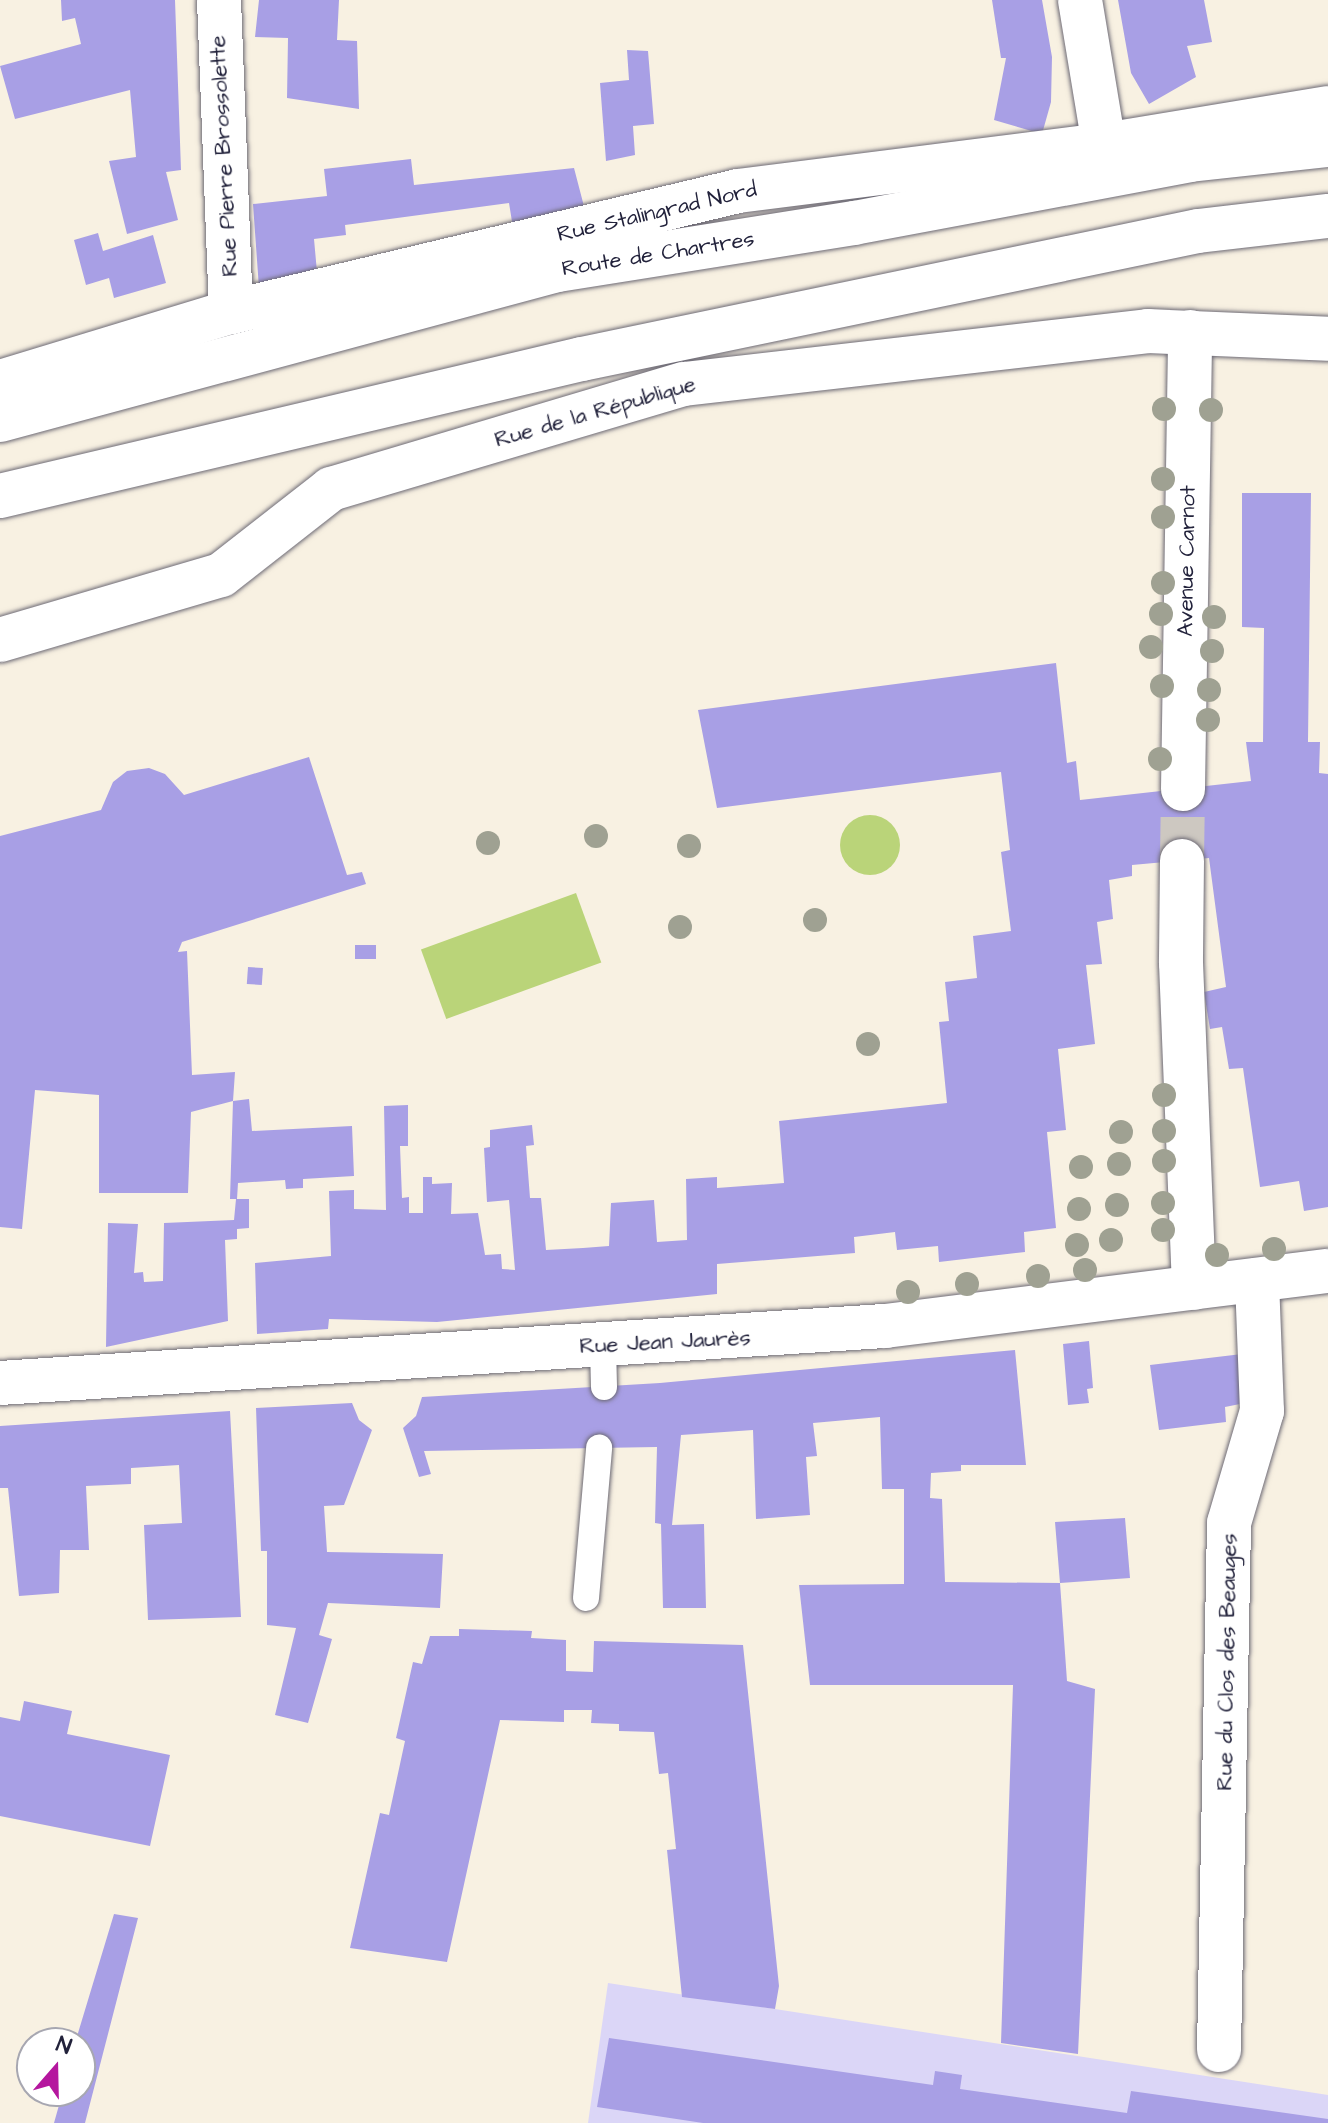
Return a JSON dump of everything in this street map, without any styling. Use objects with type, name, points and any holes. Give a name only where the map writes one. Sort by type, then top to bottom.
[{"type":"street","name":"Rue Pierre Brossolette","points":[[219,0],[231,312]]},
{"type":"street","points":[[1080,0],[1104,145]]},
{"type":"street","name":"Rue Stalingrad Nord","points":[[0,382],[231,312],[738,191],[1104,145],[1328,108]]},
{"type":"street","name":"Route de Chartres","points":[[0,420],[557,270],[854,223],[1190,160],[1328,145]]},
{"type":"street","points":[[0,496],[582,359],[1198,231],[1328,216]]},
{"type":"street","name":"Rue de la République","points":[[0,640],[221,575],[331,489],[684,384],[1148,331],[1328,339]]},
{"type":"street","name":"Avenue Carnot","points":[[1183,789],[1190,332]]},
{"type":"street","points":[[1182,861],[1181,963],[1194,1288]]},
{"type":"street","name":"Rue Jean Jaurès","points":[[0,1383],[604,1366],[885,1326],[1328,1271]]},
{"type":"street","name":"Rue du Clos des Beauges","points":[[1219,2050],[1229,1523],[1262,1411],[1257,1280]]},
{"type":"lane","points":[[586,1598],[599,1448]]},
{"type":"shaded area","points":[[608,1983],[1328,2095],[1328,2123],[588,2123]]},
{"type":"green space","points":[[870,815],[881,817],[891,824],[898,834],[898,856],[891,866],[881,873],[870,875],[859,873],[849,866],[842,856],[840,845],[842,834],[849,824],[859,817]]},
{"type":"green space","points":[[576,893],[601,963],[446,1019],[421,949]]},
{"type":"building","points":[[61,0],[175,0],[181,170],[166,172],[178,220],[127,234],[109,161],[136,157],[130,90],[15,119],[0,66],[81,44],[75,18],[62,21]]},
{"type":"building","points":[[259,0],[339,0],[337,40],[357,41],[359,109],[287,98],[288,38],[255,37]]},
{"type":"building","points":[[992,0],[1042,0],[1052,57],[1051,102],[1042,134],[994,120],[1006,58],[1001,58]]},
{"type":"building","points":[[1118,0],[1204,0],[1212,42],[1187,46],[1196,77],[1149,104],[1131,73]]},
{"type":"building","points":[[627,50],[648,51],[654,124],[633,126],[635,155],[606,161],[600,83],[629,80]]},
{"type":"building","points":[[411,159],[414,185],[574,168],[586,214],[514,234],[509,203],[345,225],[346,235],[314,239],[318,283],[259,288],[253,204],[327,196],[324,169]]},
{"type":"building","points":[[98,233],[103,251],[153,235],[166,283],[114,298],[109,278],[86,285],[74,240]]},
{"type":"building","points":[[1242,493],[1311,493],[1308,742],[1320,742],[1319,773],[1328,774],[1328,1207],[1304,1211],[1299,1181],[1260,1187],[1243,1068],[1229,1069],[1222,1027],[1210,1029],[1204,992],[1226,987],[1209,858],[1132,865],[1132,876],[1109,880],[1113,919],[1097,922],[1102,964],[1086,965],[1095,1044],[1058,1049],[1066,1130],[1047,1132],[1056,1228],[1024,1232],[1025,1252],[939,1262],[938,1246],[897,1250],[895,1232],[854,1237],[855,1253],[717,1264],[717,1294],[437,1322],[329,1319],[328,1329],[257,1334],[255,1263],[331,1256],[329,1191],[354,1190],[354,1209],[386,1210],[384,1106],[408,1105],[408,1146],[400,1146],[402,1198],[409,1197],[409,1213],[423,1213],[423,1177],[432,1177],[432,1184],[452,1183],[451,1214],[478,1213],[485,1255],[501,1254],[502,1269],[515,1270],[509,1200],[487,1202],[484,1148],[490,1147],[490,1130],[532,1125],[534,1145],[526,1146],[530,1198],[541,1198],[546,1250],[583,1248],[609,1246],[611,1203],[654,1200],[657,1242],[687,1240],[686,1179],[717,1177],[717,1188],[784,1183],[779,1121],[947,1103],[939,1022],[949,1021],[945,982],[977,978],[973,936],[1011,931],[1001,852],[1010,850],[1001,772],[717,808],[698,710],[1056,663],[1067,763],[1076,761],[1080,800],[1251,781],[1246,742],[1263,742],[1264,628],[1242,627]]},
{"type":"building","points":[[309,757],[347,875],[362,872],[366,884],[182,942],[178,952],[187,951],[192,1075],[235,1072],[233,1101],[191,1112],[188,1193],[99,1193],[99,1095],[35,1090],[22,1229],[0,1227],[0,836],[101,810],[113,782],[127,771],[149,768],[165,774],[184,795]]},
{"type":"building","points":[[355,945],[376,945],[376,959],[355,959]]},
{"type":"building","points":[[248,967],[263,968],[262,985],[247,984]]},
{"type":"building","points":[[249,1099],[252,1131],[352,1126],[354,1176],[303,1179],[303,1188],[286,1189],[285,1180],[238,1183],[237,1199],[249,1199],[249,1228],[237,1229],[237,1239],[225,1240],[228,1321],[106,1347],[108,1223],[138,1224],[134,1273],[143,1272],[144,1282],[163,1281],[164,1223],[234,1220],[236,1199],[230,1199],[233,1101]]},
{"type":"building","points":[[1089,1341],[1093,1388],[1087,1389],[1089,1403],[1068,1405],[1063,1344]]},
{"type":"building","points":[[1015,1350],[1026,1465],[961,1465],[961,1471],[931,1473],[930,1498],[942,1499],[945,1582],[1060,1583],[1067,1681],[1095,1689],[1078,2054],[1001,2043],[1013,1685],[810,1685],[799,1585],[904,1584],[904,1489],[882,1489],[880,1417],[813,1423],[817,1456],[806,1457],[810,1515],[756,1519],[753,1430],[681,1435],[672,1525],[704,1524],[706,1608],[663,1608],[661,1524],[655,1523],[657,1447],[424,1451],[431,1474],[419,1477],[403,1428],[416,1416],[422,1397],[660,1383]]},
{"type":"building","points":[[1242,1354],[1245,1403],[1225,1407],[1226,1422],[1159,1430],[1150,1365]]},
{"type":"building","points":[[352,1403],[359,1420],[372,1430],[344,1505],[324,1506],[327,1552],[443,1554],[440,1608],[328,1603],[319,1635],[332,1639],[308,1723],[275,1715],[296,1628],[267,1625],[267,1551],[261,1551],[256,1408]]},
{"type":"building","points":[[230,1411],[241,1617],[148,1620],[144,1525],[182,1523],[179,1465],[131,1468],[131,1484],[86,1486],[89,1550],[60,1550],[59,1593],[19,1596],[8,1488],[0,1488],[0,1426]]},
{"type":"building","points":[[1125,1518],[1130,1578],[1060,1583],[1055,1522]]},
{"type":"building","points":[[459,1629],[532,1631],[531,1638],[566,1640],[566,1671],[593,1672],[594,1641],[743,1645],[779,1986],[775,2009],[682,1997],[667,1850],[676,1849],[668,1773],[659,1774],[654,1732],[619,1731],[619,1724],[591,1723],[592,1710],[564,1710],[564,1722],[500,1720],[447,1962],[350,1948],[380,1813],[389,1815],[405,1741],[396,1738],[413,1662],[422,1664],[430,1636],[459,1636]]},
{"type":"building","points":[[24,1701],[72,1711],[67,1734],[170,1755],[150,1846],[0,1816],[0,1717],[20,1721]]},
{"type":"building","points":[[114,1914],[138,1918],[96,2080],[96,2027],[80,2027]]},
{"type":"building","points":[[609,2038],[933,2085],[935,2071],[962,2075],[960,2089],[1127,2113],[1131,2091],[1328,2119],[1328,2123],[703,2123],[597,2107]]},
{"type":"building","points":[[58,2107],[89,2107],[85,2123],[54,2123]]},
{"type":"tunnel","points":[[1182,861],[1183,789]]}]
